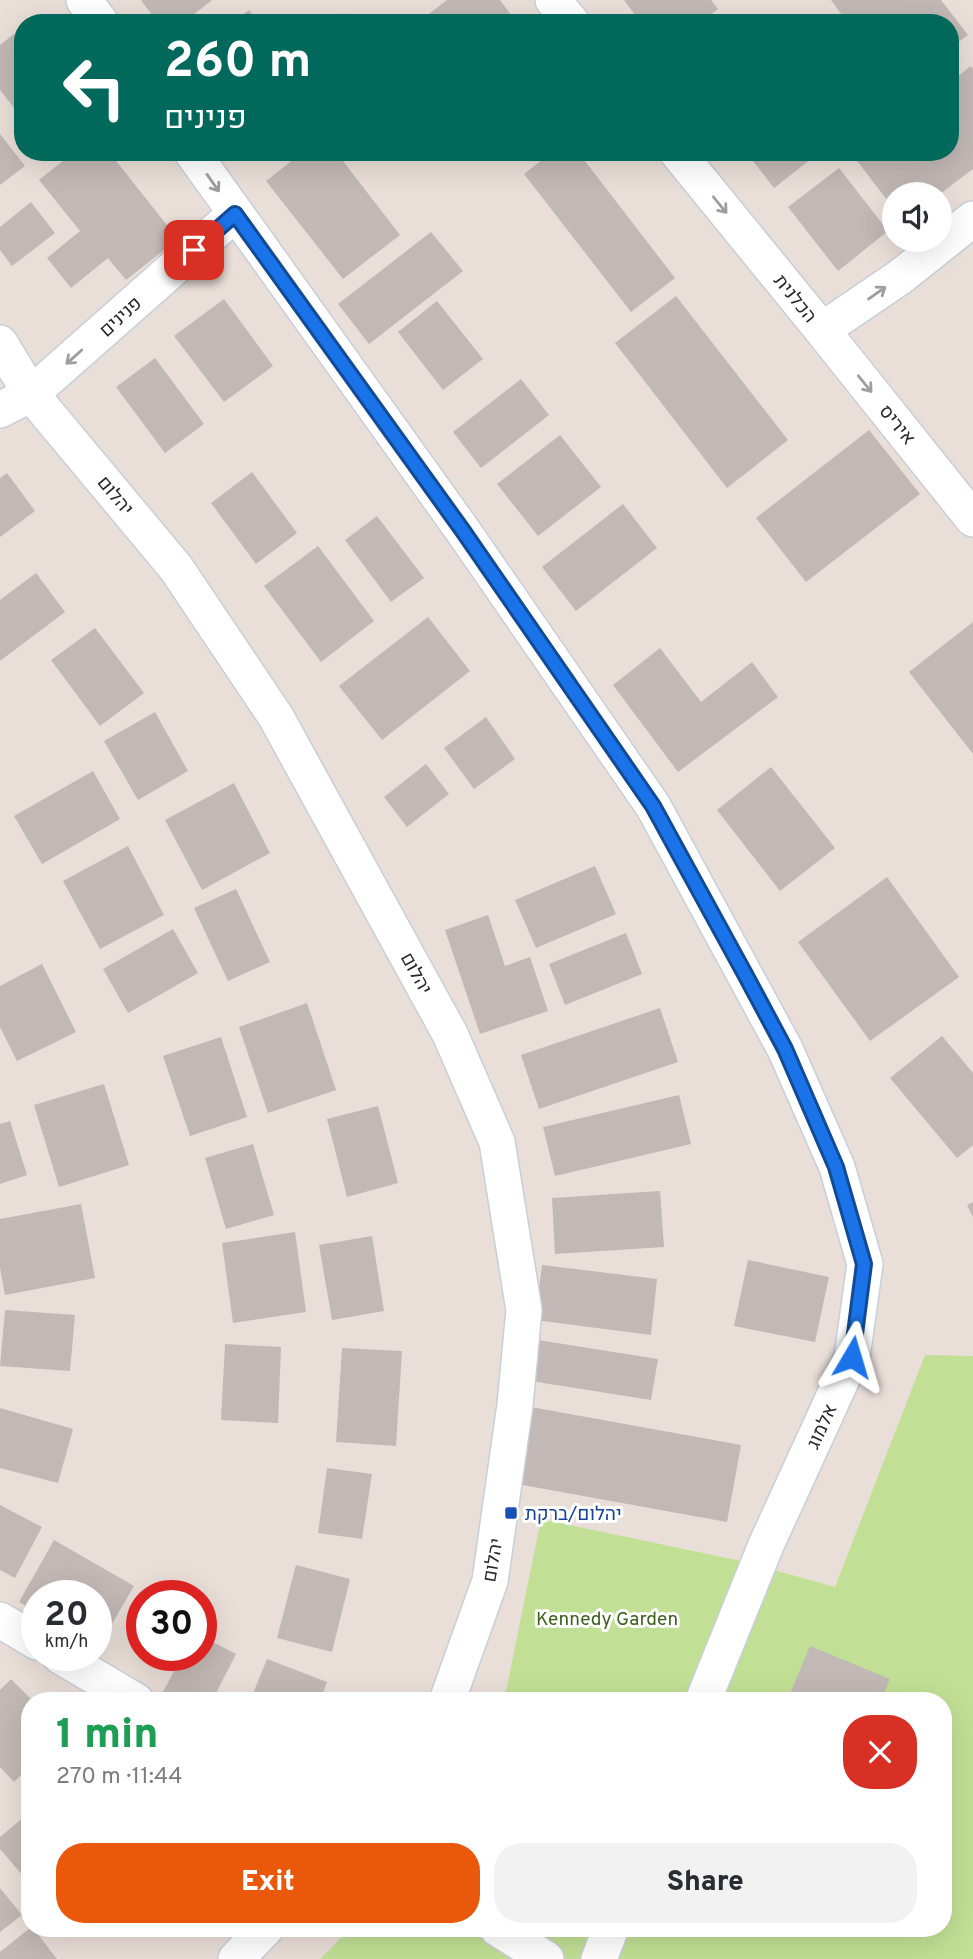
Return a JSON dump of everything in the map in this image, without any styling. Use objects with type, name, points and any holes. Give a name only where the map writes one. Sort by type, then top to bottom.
[{"type":"street","points":[[553,0],[565,14]]},
{"type":"street","name":"אלמוג","points":[[198,161],[463,531],[653,806],[785,1049],[836,1167],[864,1264],[852,1357],[766,1545],[707,1692]]},
{"type":"street","name":"הכלנית","points":[[684,161],[822,330],[900,277],[973,219]]},
{"type":"street","name":"פנינים","points":[[0,410],[31,394],[235,214]]},
{"type":"street","name":"איריס","points":[[822,330],[973,519]]},
{"type":"street","name":"יהלום","points":[[0,344],[31,394],[176,568],[276,718],[450,1034],[497,1142],[524,1310],[491,1581],[450,1692]]},
{"type":"street","points":[[0,1620],[21,1632]]},
{"type":"street","points":[[85,1671],[121,1692]]},
{"type":"street","points":[[236,1959],[257,1937]]},
{"type":"street","points":[[511,1937],[546,1959]]},
{"type":"street","points":[[599,1959],[608,1937]]},
{"type":"green space","name":"Kennedy Garden","points":[[925,1355],[973,1356],[973,1959],[320,1959],[342,1937],[952,1937],[952,1692],[506,1692],[541,1519],[741,1561],[835,1587]]},
{"type":"building","points":[[141,0],[212,0],[194,14],[151,14]]},
{"type":"building","points":[[447,0],[500,0],[510,14],[429,14]]},
{"type":"building","points":[[624,0],[711,0],[718,9],[712,14],[634,14]]},
{"type":"building","points":[[831,0],[941,0],[952,14],[841,14]]},
{"type":"building","points":[[959,23],[968,35],[959,42]]},
{"type":"building","points":[[14,34],[14,108],[0,90],[0,45]]},
{"type":"building","points":[[971,66],[973,169],[952,185],[952,182],[882,182],[882,193],[857,161],[959,161],[959,75]]},
{"type":"building","points":[[0,134],[14,152],[14,161],[21,161],[25,166],[0,185]]},
{"type":"building","points":[[63,161],[116,161],[178,239],[126,280],[108,258],[71,288],[47,258],[80,231],[39,180]]},
{"type":"building","points":[[292,161],[343,161],[400,235],[343,279],[266,181]]},
{"type":"building","points":[[541,161],[585,161],[675,278],[631,312],[524,174]]},
{"type":"building","points":[[753,161],[808,161],[774,188]]},
{"type":"building","points":[[839,168],[882,223],[882,236],[838,271],[788,207]]},
{"type":"building","points":[[31,202],[55,233],[12,266],[0,250],[0,227]]},
{"type":"building","points":[[431,232],[463,271],[369,344],[338,304]]},
{"type":"building","points":[[676,296],[788,440],[727,488],[615,343]]},
{"type":"building","points":[[224,299],[273,366],[224,402],[174,336]]},
{"type":"building","points":[[437,301],[483,359],[443,390],[398,332]]},
{"type":"building","points":[[155,358],[204,424],[165,453],[116,387]]},
{"type":"building","points":[[521,379],[549,415],[481,468],[453,432]]},
{"type":"building","points":[[869,430],[920,494],[806,582],[756,518]]},
{"type":"building","points":[[560,435],[601,487],[538,536],[497,484]]},
{"type":"building","points":[[252,472],[297,533],[256,564],[211,503]]},
{"type":"building","points":[[7,473],[35,511],[0,537],[0,478]]},
{"type":"building","points":[[623,504],[657,548],[576,611],[542,567]]},
{"type":"building","points":[[377,516],[424,578],[391,602],[345,540]]},
{"type":"building","points":[[318,546],[374,621],[321,662],[264,586]]},
{"type":"building","points":[[36,573],[65,612],[0,661],[0,600]]},
{"type":"building","points":[[428,617],[470,671],[382,740],[339,686]]},
{"type":"building","points":[[973,622],[973,754],[909,672]]},
{"type":"building","points":[[95,628],[144,693],[100,726],[51,660]]},
{"type":"building","points":[[660,648],[701,702],[752,662],[778,697],[678,772],[613,685]]},
{"type":"building","points":[[155,712],[188,771],[138,800],[104,741]]},
{"type":"building","points":[[486,717],[515,759],[474,789],[444,748]]},
{"type":"building","points":[[426,764],[449,794],[407,827],[384,797]]},
{"type":"building","points":[[771,767],[835,848],[780,891],[717,810]]},
{"type":"building","points":[[93,771],[120,819],[42,864],[14,816]]},
{"type":"building","points":[[234,783],[270,853],[202,890],[165,820]]},
{"type":"building","points":[[128,846],[164,915],[100,949],[63,881]]},
{"type":"building","points":[[595,866],[616,914],[536,948],[515,900]]},
{"type":"building","points":[[887,877],[959,977],[870,1041],[798,942]]},
{"type":"building","points":[[236,889],[270,962],[228,981],[194,908]]},
{"type":"building","points":[[488,915],[505,966],[530,957],[548,1011],[480,1034],[445,930]]},
{"type":"building","points":[[173,929],[198,973],[128,1013],[103,969]]},
{"type":"building","points":[[626,933],[642,974],[565,1005],[549,964]]},
{"type":"building","points":[[42,964],[76,1032],[17,1061],[0,1027],[0,986]]},
{"type":"building","points":[[307,1003],[336,1090],[268,1113],[239,1027]]},
{"type":"building","points":[[660,1008],[678,1062],[539,1109],[521,1055]]},
{"type":"building","points":[[942,1036],[973,1073],[973,1145],[957,1158],[890,1078]]},
{"type":"building","points":[[221,1037],[247,1117],[190,1136],[163,1056]]},
{"type":"building","points":[[104,1084],[129,1165],[59,1187],[34,1105]]},
{"type":"building","points":[[679,1095],[691,1144],[555,1176],[543,1127]]},
{"type":"building","points":[[378,1106],[398,1183],[347,1197],[327,1119]]},
{"type":"building","points":[[10,1121],[27,1175],[0,1184],[0,1124]]},
{"type":"building","points":[[253,1144],[274,1215],[226,1229],[205,1158]]},
{"type":"building","points":[[660,1191],[664,1247],[555,1254],[552,1198]]},
{"type":"building","points":[[973,1202],[973,1217],[967,1205]]},
{"type":"building","points":[[81,1204],[95,1278],[5,1295],[0,1268],[0,1219]]},
{"type":"building","points":[[295,1232],[306,1312],[233,1323],[222,1243]]},
{"type":"building","points":[[372,1236],[384,1311],[332,1320],[319,1245]]},
{"type":"building","points":[[748,1260],[829,1277],[815,1342],[734,1326]]},
{"type":"building","points":[[542,1265],[657,1279],[651,1335],[535,1320]]},
{"type":"building","points":[[5,1310],[75,1315],[70,1371],[0,1366]]},
{"type":"building","points":[[538,1340],[658,1359],[651,1400],[531,1381]]},
{"type":"building","points":[[225,1344],[281,1347],[278,1423],[221,1420]]},
{"type":"building","points":[[342,1348],[402,1351],[396,1446],[336,1442]]},
{"type":"building","points":[[531,1407],[741,1445],[727,1522],[517,1484]]},
{"type":"building","points":[[0,1408],[73,1429],[58,1483],[0,1468]]},
{"type":"building","points":[[327,1468],[372,1474],[362,1539],[318,1533]]},
{"type":"building","points":[[0,1505],[42,1527],[15,1578],[0,1570]]},
{"type":"building","points":[[54,1540],[126,1581],[126,1600],[112,1624],[112,1580],[31,1580]]},
{"type":"building","points":[[296,1565],[350,1579],[332,1652],[277,1638]]},
{"type":"building","points":[[217,1644],[236,1654],[217,1692],[163,1692],[174,1671],[217,1671]]},
{"type":"building","points":[[810,1646],[890,1679],[885,1692],[791,1692]]},
{"type":"building","points":[[267,1659],[327,1682],[323,1692],[254,1692]]},
{"type":"building","points":[[11,1679],[24,1692],[21,1692],[21,1775],[14,1782],[0,1767],[0,1690]]},
{"type":"building","points":[[21,1820],[21,1874],[0,1849],[0,1837]]},
{"type":"building","points":[[0,1888],[21,1916],[0,1932]]},
{"type":"building","points":[[21,1935],[40,1937],[57,1959],[0,1959],[0,1952]]},
{"type":"place","name":"יהלום/ברקת","points":[[511,1513]]},
{"type":"route","points":[[194,250],[235,214],[463,531],[653,806],[785,1049],[836,1167],[864,1264],[852,1357]]}]
